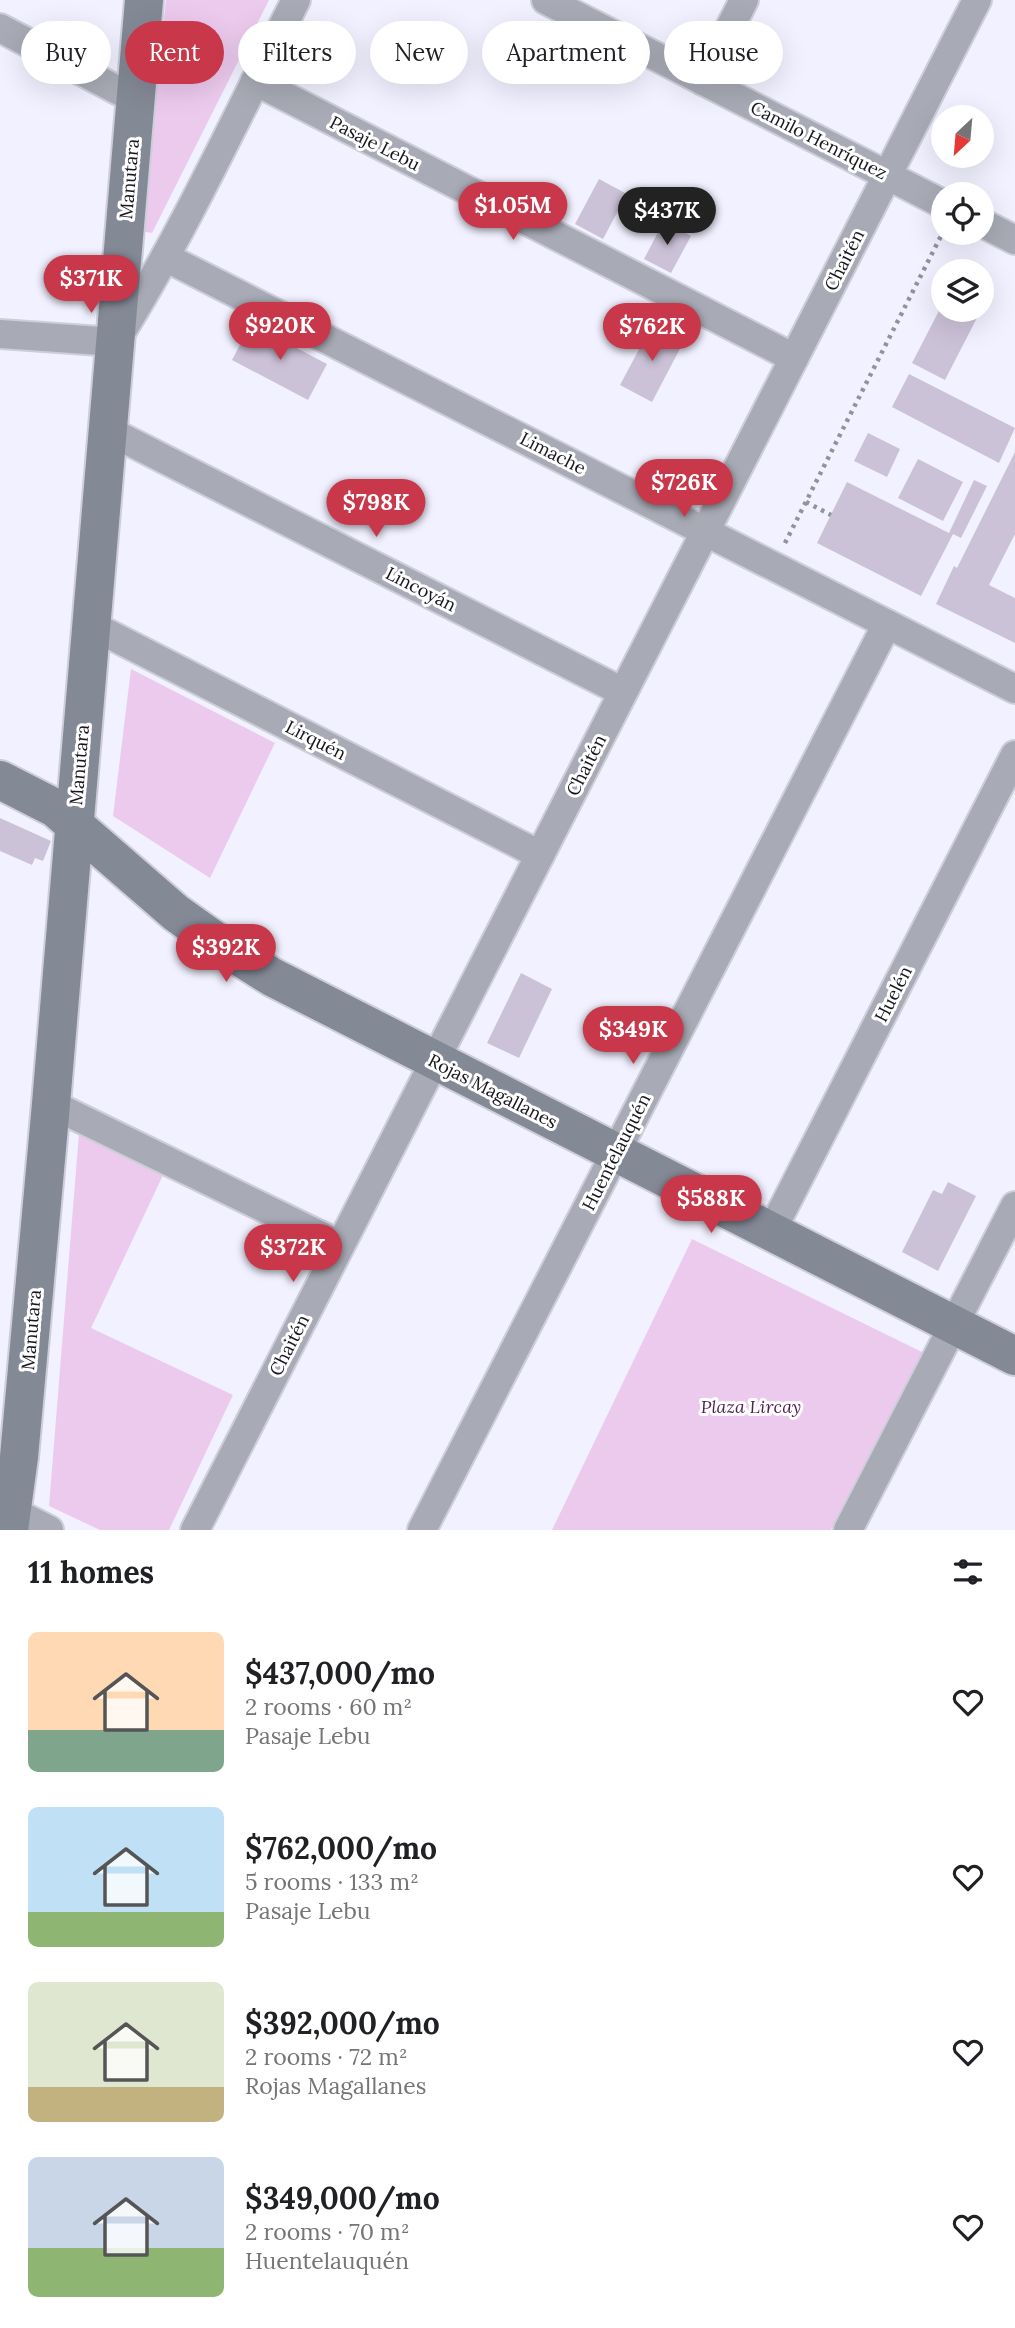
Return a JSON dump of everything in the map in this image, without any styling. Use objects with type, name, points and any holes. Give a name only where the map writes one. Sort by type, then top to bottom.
[{"type":"main road","name":"Manutara","points":[[10,1521],[19,1457],[51,1104],[144,0]]},
{"type":"main road","name":"Rojas Magallanes","points":[[0,780],[55,808],[176,913],[221,946],[272,977],[1015,1356]]},
{"type":"street","points":[[285,21],[296,0]]},
{"type":"street","name":"Camilo Henríquez","points":[[546,0],[664,60]]},
{"type":"street","points":[[733,21],[744,0]]},
{"type":"street","name":"Chaitén","points":[[195,1530],[977,0]]},
{"type":"street","points":[[0,28],[136,100]]},
{"type":"street","points":[[0,334],[115,342],[165,257],[253,84]]},
{"type":"street","name":"Pasaje Lebu","points":[[261,84],[794,358]]},
{"type":"street","name":"Camilo Henríquez","points":[[711,84],[931,198]]},
{"type":"street","points":[[994,229],[1015,240]]},
{"type":"street","name":"Limache","points":[[165,257],[1015,689]]},
{"type":"street","name":"Lincoyán","points":[[107,430],[623,692]]},
{"type":"street","name":"Huentelauquén","points":[[422,1530],[887,624]]},
{"type":"street","name":"Lirquén","points":[[91,625],[540,855]]},
{"type":"street","name":"Huelén","points":[[771,1232],[1015,755]]},
{"type":"street","points":[[51,1104],[340,1245]]},
{"type":"street","points":[[848,1530],[1015,1206]]},
{"type":"street","points":[[10,1521],[48,1530]]},
{"type":"path","points":[[774,566],[936,245]]},
{"type":"path","points":[[806,502],[831,515]]},
{"type":"green space","points":[[166,0],[269,0],[258,21],[238,21],[238,62],[152,233],[141,231],[157,84],[224,84],[224,21],[164,21]]},
{"type":"green space","points":[[131,669],[275,743],[210,878],[113,816]]},
{"type":"green space","points":[[79,1133],[164,1173],[91,1328],[233,1395],[169,1530],[100,1530],[49,1506]]},
{"type":"green space","name":"Plaza Lircay","points":[[692,1239],[924,1353],[831,1530],[552,1530]]},
{"type":"building","points":[[599,179],[627,194],[603,239],[575,224]]},
{"type":"building","points":[[664,221],[691,236],[671,273],[644,259]]},
{"type":"building","points":[[933,322],[975,322],[945,380],[912,363]]},
{"type":"building","points":[[251,324],[327,364],[308,400],[232,360]]},
{"type":"building","points":[[652,325],[684,341],[652,402],[620,385]]},
{"type":"building","points":[[909,374],[1015,428],[999,463],[892,407]]},
{"type":"building","points":[[868,433],[900,449],[887,477],[854,461]]},
{"type":"building","points":[[1015,452],[1015,534],[989,585],[1015,598],[1015,643],[936,604]]},
{"type":"building","points":[[918,459],[963,482],[943,521],[898,498]]},
{"type":"building","points":[[974,480],[987,486],[961,538],[953,534],[921,596],[817,543],[847,482],[949,533]]},
{"type":"building","points":[[0,818],[51,841],[43,861],[35,858],[32,865],[0,851]]},
{"type":"building","points":[[521,973],[552,989],[519,1058],[487,1043]]},
{"type":"building","points":[[948,1182],[976,1196],[938,1271],[902,1252],[933,1190],[942,1194]]}]
